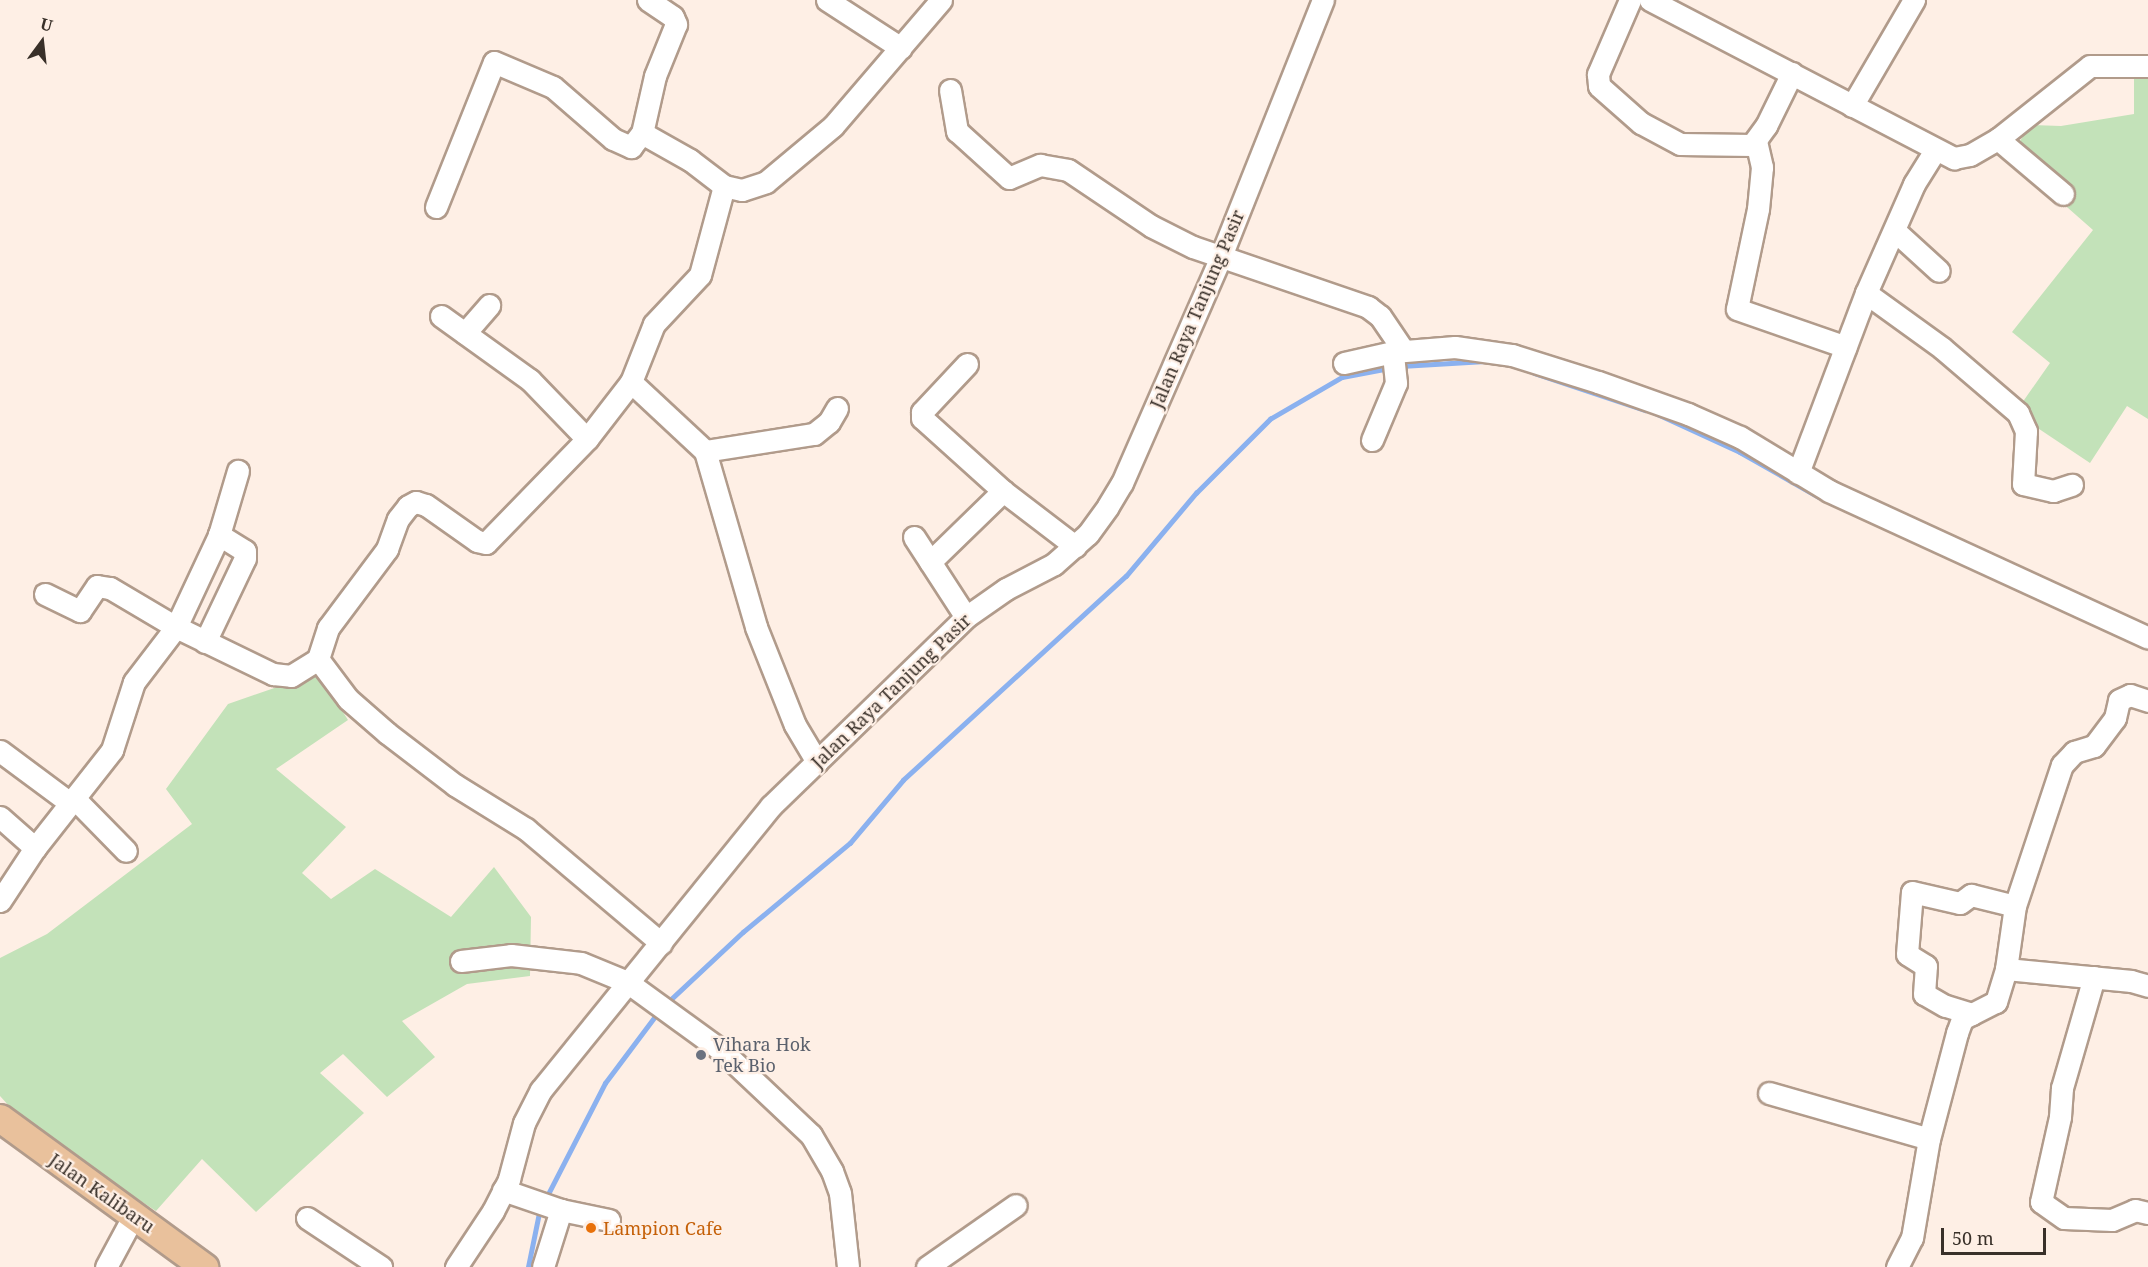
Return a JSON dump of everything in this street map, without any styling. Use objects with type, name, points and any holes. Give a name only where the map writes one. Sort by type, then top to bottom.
[{"type":"main road","name":"Jalan Kalibaru","points":[[0,1118],[204,1267]]},
{"type":"street","points":[[436,207],[494,62],[553,87],[613,139],[631,147],[642,133],[655,76],[676,24],[673,17],[648,0]]},
{"type":"street","points":[[827,0],[901,48]]},
{"type":"street","points":[[642,133],[690,160],[724,186],[749,189],[772,177],[833,126],[941,0]]},
{"type":"street","name":"Jalan Raya Tanjung Pasir","points":[[456,1267],[513,1194],[524,1123],[542,1090],[632,986],[662,943],[771,806],[966,617],[1006,589],[1054,564],[1088,534],[1122,483],[1221,256],[1323,0]]},
{"type":"street","points":[[1630,0],[1598,74],[1602,91],[1641,123],[1680,144],[1748,146],[1756,141],[1792,73]]},
{"type":"street","points":[[1650,0],[1792,73],[1935,151],[1961,158],[1998,139],[2090,66],[2148,66]]},
{"type":"street","points":[[1852,106],[1914,0]]},
{"type":"street","points":[[950,90],[957,131],[1010,178],[1040,165],[1068,170],[1151,226],[1221,256],[1368,307],[1380,316],[1396,358],[1372,440]]},
{"type":"street","points":[[1998,139],[2063,194]]},
{"type":"street","points":[[1756,141],[1762,170],[1758,209],[1737,309],[1846,347]]},
{"type":"street","points":[[1798,473],[1866,293],[1914,184],[1935,151]]},
{"type":"street","points":[[45,594],[80,611],[92,590],[104,586],[205,642],[281,676],[291,676],[318,659],[328,628],[387,549],[398,519],[408,506],[416,502],[426,505],[477,541],[486,543],[587,440],[631,382],[654,324],[700,275],[724,186]]},
{"type":"street","points":[[1895,231],[1939,272]]},
{"type":"street","points":[[1866,293],[1942,348],[2018,413],[2026,431],[2023,484],[2053,490],[2072,485]]},
{"type":"street","points":[[465,333],[489,305]]},
{"type":"street","points":[[441,316],[530,380],[587,440]]},
{"type":"street","points":[[1344,363],[1396,358],[1455,347],[1512,355],[1688,414],[1740,437],[1798,473],[1875,513],[1986,560],[2148,638]]},
{"type":"street","points":[[966,364],[922,412],[922,418],[1003,491],[1075,546]]},
{"type":"street","points":[[631,382],[705,451],[756,627],[795,725],[817,762]]},
{"type":"street","points":[[705,451],[814,434],[824,428],[837,408]]},
{"type":"street","points":[[0,901],[35,848],[116,742],[134,682],[176,627],[219,535],[238,471]]},
{"type":"street","points":[[930,562],[1003,491]]},
{"type":"street","points":[[205,642],[245,558],[245,551],[219,535]]},
{"type":"street","points":[[914,537],[966,617]]},
{"type":"street","points":[[318,659],[348,699],[387,733],[455,785],[526,829],[662,943]]},
{"type":"street","points":[[1897,1267],[1911,1238],[1929,1139],[1957,1033],[1962,1019],[1996,1002],[2006,969],[2014,906],[2065,760],[2078,749],[2094,746],[2115,718],[2119,700],[2130,695],[2148,701]]},
{"type":"street","points":[[0,751],[72,801],[126,851]]},
{"type":"street","points":[[0,816],[35,848]]},
{"type":"street","points":[[1972,1014],[1945,1006],[1924,994],[1926,966],[1907,954],[1912,892],[1960,903],[1971,895],[2014,906]]},
{"type":"street","points":[[461,961],[538,957],[581,963],[632,986],[669,1016],[721,1050],[811,1135],[840,1193],[848,1267]]},
{"type":"street","points":[[2006,969],[2094,977],[2148,987]]},
{"type":"street","points":[[2094,977],[2062,1088],[2061,1117],[2041,1202],[2064,1218],[2112,1220],[2135,1210],[2148,1213]]},
{"type":"street","points":[[1769,1093],[1929,1139]]},
{"type":"street","points":[[513,1194],[556,1208],[609,1220]]},
{"type":"street","points":[[927,1267],[1016,1205]]},
{"type":"street","points":[[543,1267],[556,1208]]},
{"type":"street","points":[[106,1267],[134,1215]]},
{"type":"street","points":[[307,1218],[381,1267]]},
{"type":"green space","points":[[2148,54],[2148,419],[2127,406],[2090,463],[2015,413],[2050,363],[2012,332],[2093,230],[2010,157],[2030,125],[2061,126],[2134,114],[2134,55]]},
{"type":"green space","points":[[318,673],[348,720],[276,769],[346,827],[302,873],[331,899],[375,869],[451,917],[494,867],[531,917],[530,976],[467,984],[402,1021],[435,1057],[387,1097],[343,1054],[320,1073],[364,1113],[256,1212],[202,1159],[156,1211],[29,1128],[0,1096],[0,958],[47,934],[192,824],[166,789],[228,704]]},
{"type":"waterway","points":[[1401,366],[1485,361]]},
{"type":"waterway","points":[[667,1003],[743,932],[850,843],[903,780],[1126,576],[1196,493],[1270,419],[1342,377],[1390,368]]},
{"type":"waterway","points":[[1534,373],[1645,410]]},
{"type":"waterway","points":[[1653,412],[1740,452],[1819,497]]},
{"type":"waterway","points":[[546,1198],[605,1083],[659,1011]]},
{"type":"waterway","points":[[528,1267],[540,1208]]},
{"type":"place","name":"Vihara Hok Tek Bio","points":[[701,1055]]},
{"type":"place","name":"Lampion Cafe","points":[[591,1228]]}]
